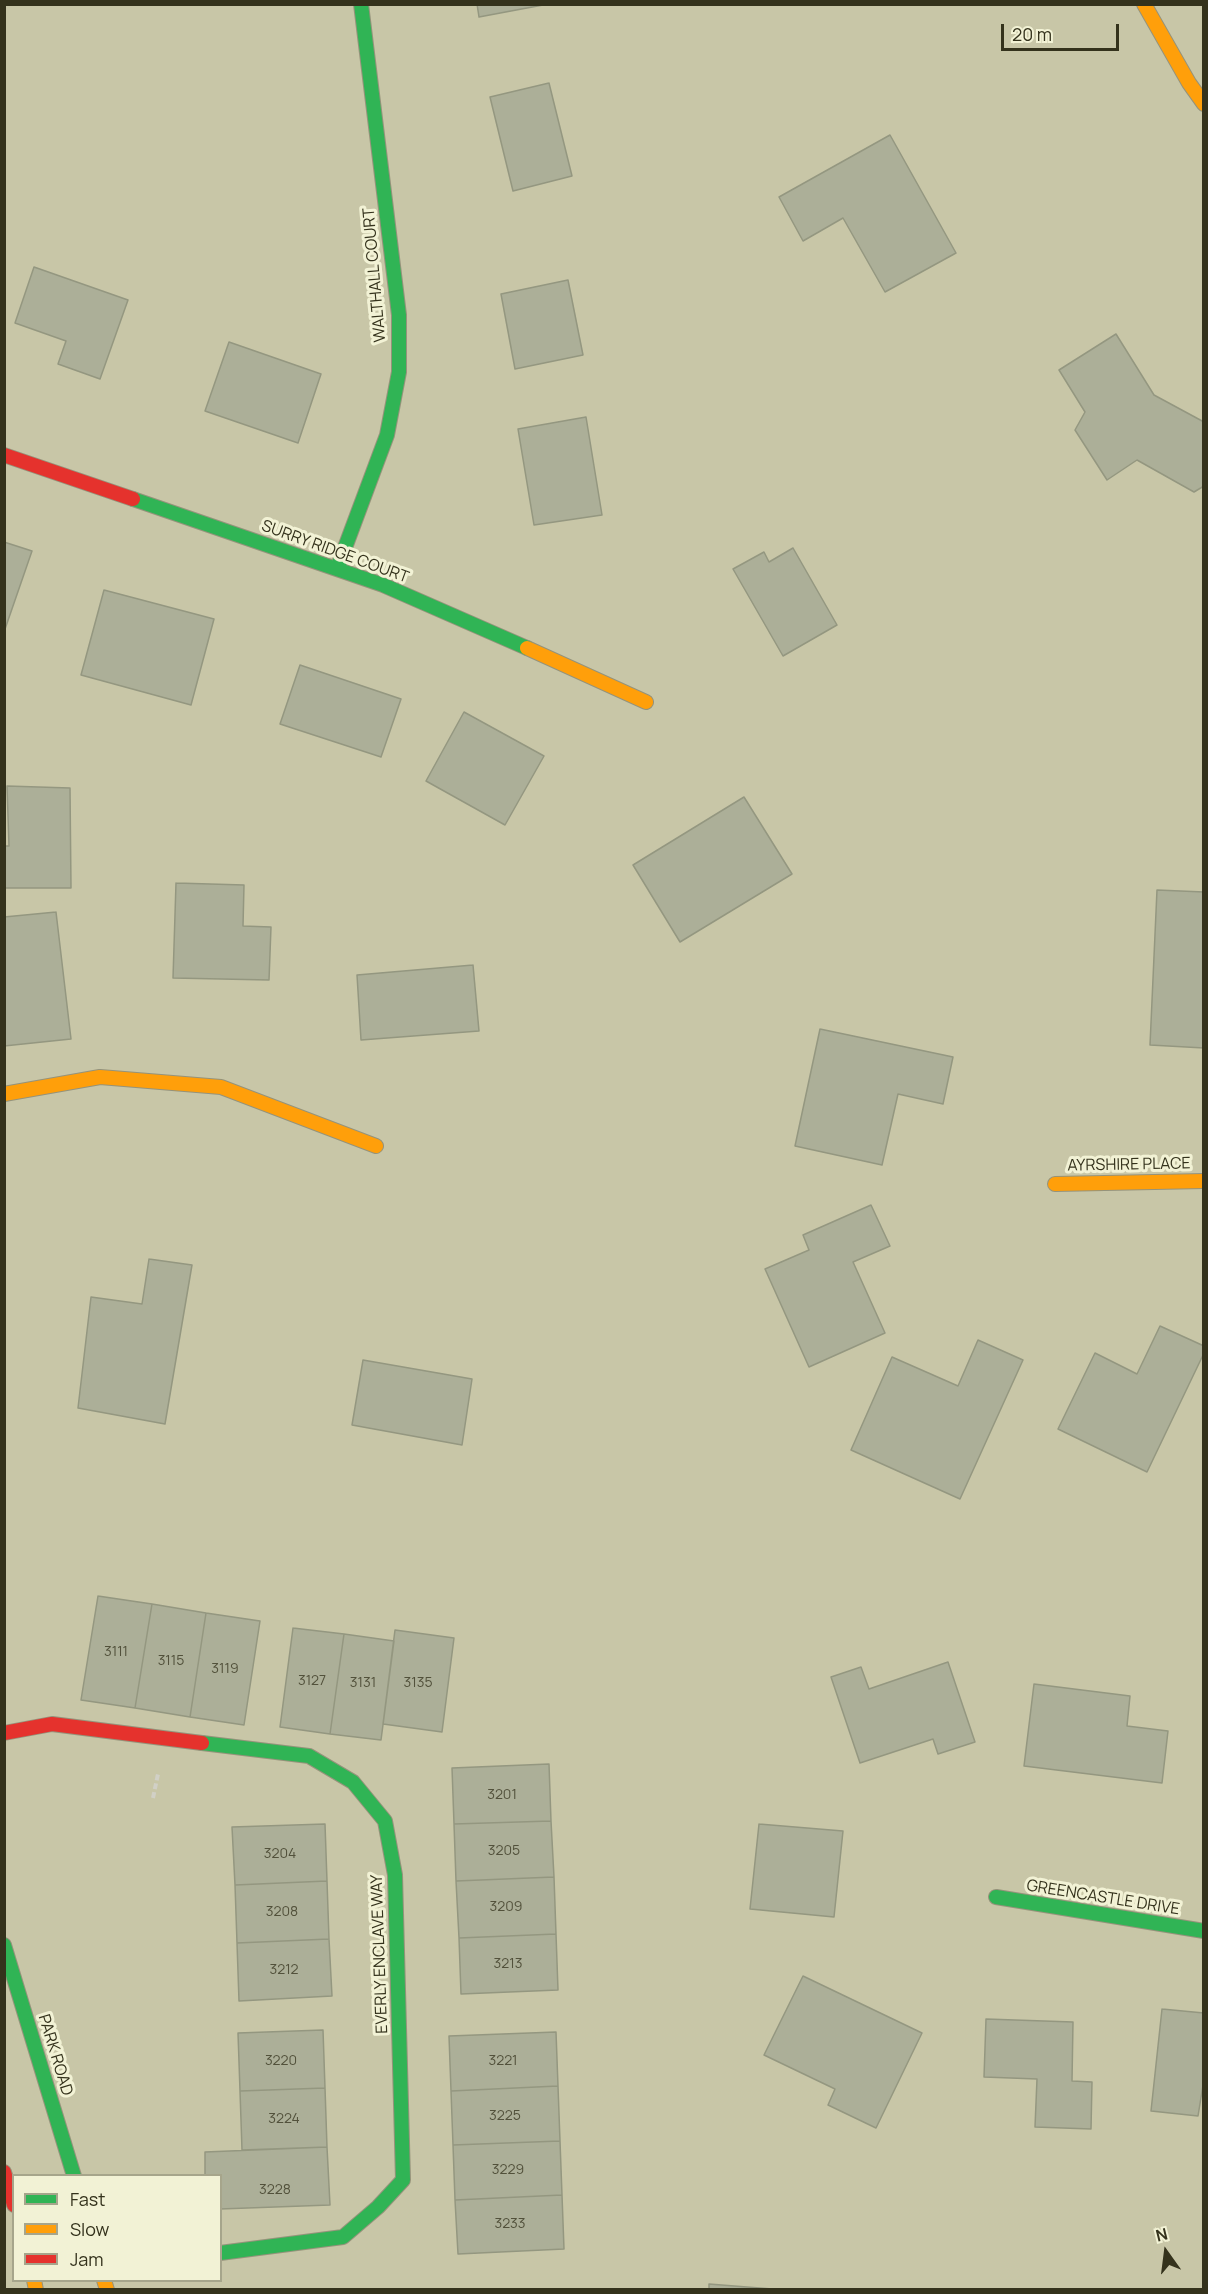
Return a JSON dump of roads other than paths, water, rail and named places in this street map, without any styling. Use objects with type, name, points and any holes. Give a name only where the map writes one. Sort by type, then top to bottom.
[{"type":"street","name":"WALTHALL COURT","points":[[337,569],[387,435],[399,372],[399,315],[361,4]]},
{"type":"street","points":[[1144,4],[1203,104]]},
{"type":"street","name":"SURRY RIDGE COURT","points":[[4,455],[383,585],[455,615],[646,702]]},
{"type":"street","points":[[4,1094],[100,1077],[221,1088],[376,1146]]},
{"type":"street","name":"AYRSHIRE PLACE","points":[[1055,1184],[1203,1180]]},
{"type":"street","name":"EVERLY ENCLAVE WAY","points":[[4,1733],[52,1724],[309,1756],[353,1782],[385,1821],[396,1875],[403,2180],[378,2207],[343,2237],[222,2253]]},
{"type":"street","name":"GREENCASTLE DRIVE","points":[[996,1897],[1203,1931]]},
{"type":"street","name":"PARK ROAD","points":[[4,1945],[74,2174]]},
{"type":"street","points":[[4,2172],[12,2198]]}]
